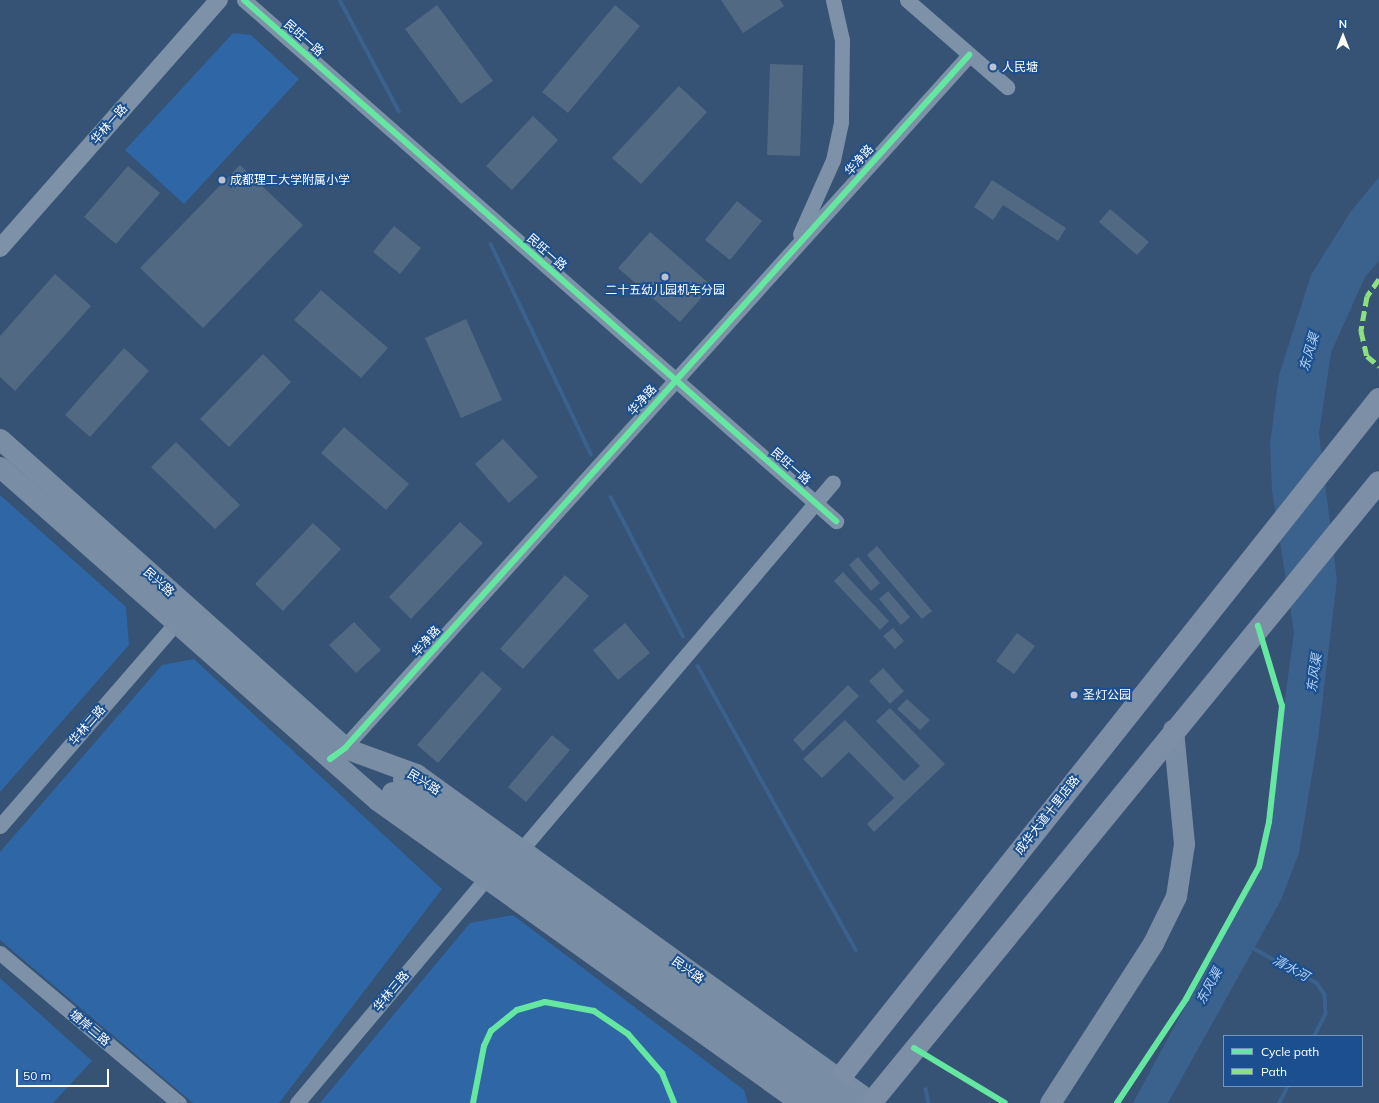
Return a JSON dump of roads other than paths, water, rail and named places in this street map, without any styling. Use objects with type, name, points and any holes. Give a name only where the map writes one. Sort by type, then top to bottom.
[{"type":"main road","name":"成华大道十里店路","points":[[820,1103],[1274,528],[1379,399]]},
{"type":"main road","name":"民兴路","points":[[0,439],[337,753],[377,800],[485,880],[802,1103]]},
{"type":"main road","name":"民兴路","points":[[0,467],[175,624],[337,753],[416,774],[839,1080],[865,1103]]},
{"type":"main road","points":[[865,1103],[1285,593],[1379,482]]},
{"type":"main road","points":[[1056,1095],[1153,943],[1176,896],[1184,844],[1173,730]]},
{"type":"main road","points":[[337,753],[397,786],[827,1103]]},
{"type":"main road","name":"民兴路","points":[[397,786],[865,1103]]},
{"type":"street","name":"华林一路","points":[[0,248],[219,0]]},
{"type":"street","name":"民旺一路","points":[[244,0],[836,521]]},
{"type":"street","points":[[784,258],[820,194],[841,122],[842,40],[834,0]]},
{"type":"street","points":[[907,0],[1007,87]]},
{"type":"street","name":"华净路","points":[[337,753],[970,54]]},
{"type":"street","points":[[521,850],[833,482]]},
{"type":"street","name":"华林二路","points":[[0,826],[175,624]]},
{"type":"street","name":"华林三路","points":[[297,1103],[485,880]]},
{"type":"street","name":"塘岸二路","points":[[0,953],[179,1103]]},
{"type":"water","name":"东风渠","points":[[1379,177],[1379,261],[1365,277],[1331,353],[1319,433],[1337,580],[1318,739],[1299,853],[1281,900],[1168,1103],[1133,1103],[1255,877],[1265,847],[1294,632],[1272,490],[1270,444],[1279,375],[1311,275],[1351,211]]},
{"type":"waterway","points":[[340,0],[399,111]]},
{"type":"waterway","points":[[491,244],[591,454]]},
{"type":"waterway","points":[[611,497],[683,636]]},
{"type":"waterway","points":[[698,666],[856,950]]},
{"type":"waterway","name":"清水河","points":[[1249,946],[1317,983],[1325,995],[1326,1014],[1316,1035]]},
{"type":"waterway","name":"清水河","points":[[1279,1103],[1287,1087]]},
{"type":"waterway","points":[[926,1089],[929,1103]]},
{"type":"place","name":"人民塘","points":[[993,67]]},
{"type":"place","name":"成都理工大学附属小学","points":[[222,180]]},
{"type":"place","name":"二十五幼儿园机车分园","points":[[665,277]]},
{"type":"place","name":"圣灯公园","points":[[1074,695]]}]
